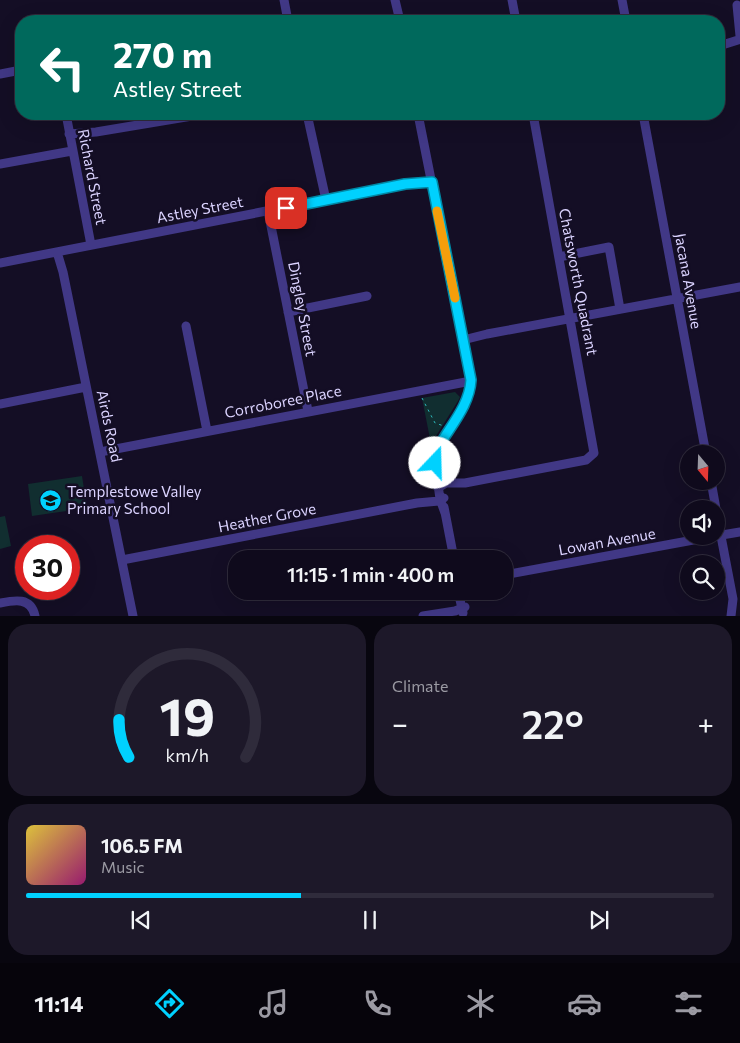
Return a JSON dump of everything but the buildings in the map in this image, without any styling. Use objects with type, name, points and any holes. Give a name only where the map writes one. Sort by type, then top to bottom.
[{"type":"street","points":[[284,0],[287,15]]},
{"type":"street","points":[[395,0],[399,15]]},
{"type":"street","points":[[512,0],[515,15]]},
{"type":"street","points":[[622,0],[625,15]]},
{"type":"street","points":[[725,45],[740,41],[738,7]]},
{"type":"street","points":[[0,74],[15,71]]},
{"type":"street","name":"Richard Street","points":[[67,120],[90,246]]},
{"type":"street","points":[[70,137],[168,120]]},
{"type":"street","points":[[308,120],[324,200]]},
{"type":"street","points":[[419,120],[471,380],[466,406],[435,453],[440,494],[452,550]]},
{"type":"street","name":"Chatsworth Quadrant","points":[[440,494],[466,482],[597,459],[534,120]]},
{"type":"street","name":"Jacana Avenue","points":[[644,120],[704,445]]},
{"type":"street","points":[[0,164],[72,150]]},
{"type":"street","name":"Astley Street","points":[[0,263],[431,180]]},
{"type":"street","name":"Dingley Street","points":[[268,211],[308,411]]},
{"type":"street","points":[[559,257],[609,247],[620,309]]},
{"type":"street","name":"Airds Road","points":[[59,251],[133,616]]},
{"type":"street","points":[[463,338],[740,287]]},
{"type":"street","points":[[288,312],[366,296]]},
{"type":"street","points":[[186,326],[208,431]]},
{"type":"street","name":"Corroboree Place","points":[[100,452],[471,380]]},
{"type":"street","points":[[0,404],[86,388]]},
{"type":"street","name":"Heather Grove","points":[[122,560],[417,503],[440,494]]},
{"type":"street","name":"Lowan Avenue","points":[[725,535],[740,532]]},
{"type":"street","name":"Lowan Avenue","points":[[513,573],[680,543]]},
{"type":"street","points":[[719,545],[732,599],[732,616]]},
{"type":"street","points":[[0,602],[22,600],[31,605],[35,616]]},
{"type":"street","points":[[423,616],[438,612],[464,611]]},
{"type":"path","points":[[422,397],[434,423],[444,426]]},
{"type":"green space","points":[[455,392],[460,397],[431,444],[422,398]]},
{"type":"green space","points":[[82,476],[87,508],[32,516],[28,484]]},
{"type":"green space","points":[[5,516],[11,546],[0,549],[0,517]]},
{"type":"slow traffic","points":[[437,211],[455,298]]},
{"type":"place","name":"Templestowe Valley Primary School","points":[[51,501]]},
{"type":"route","points":[[286,208],[405,184],[432,182],[471,380],[466,406],[436,450],[434,456],[435,463]]}]
